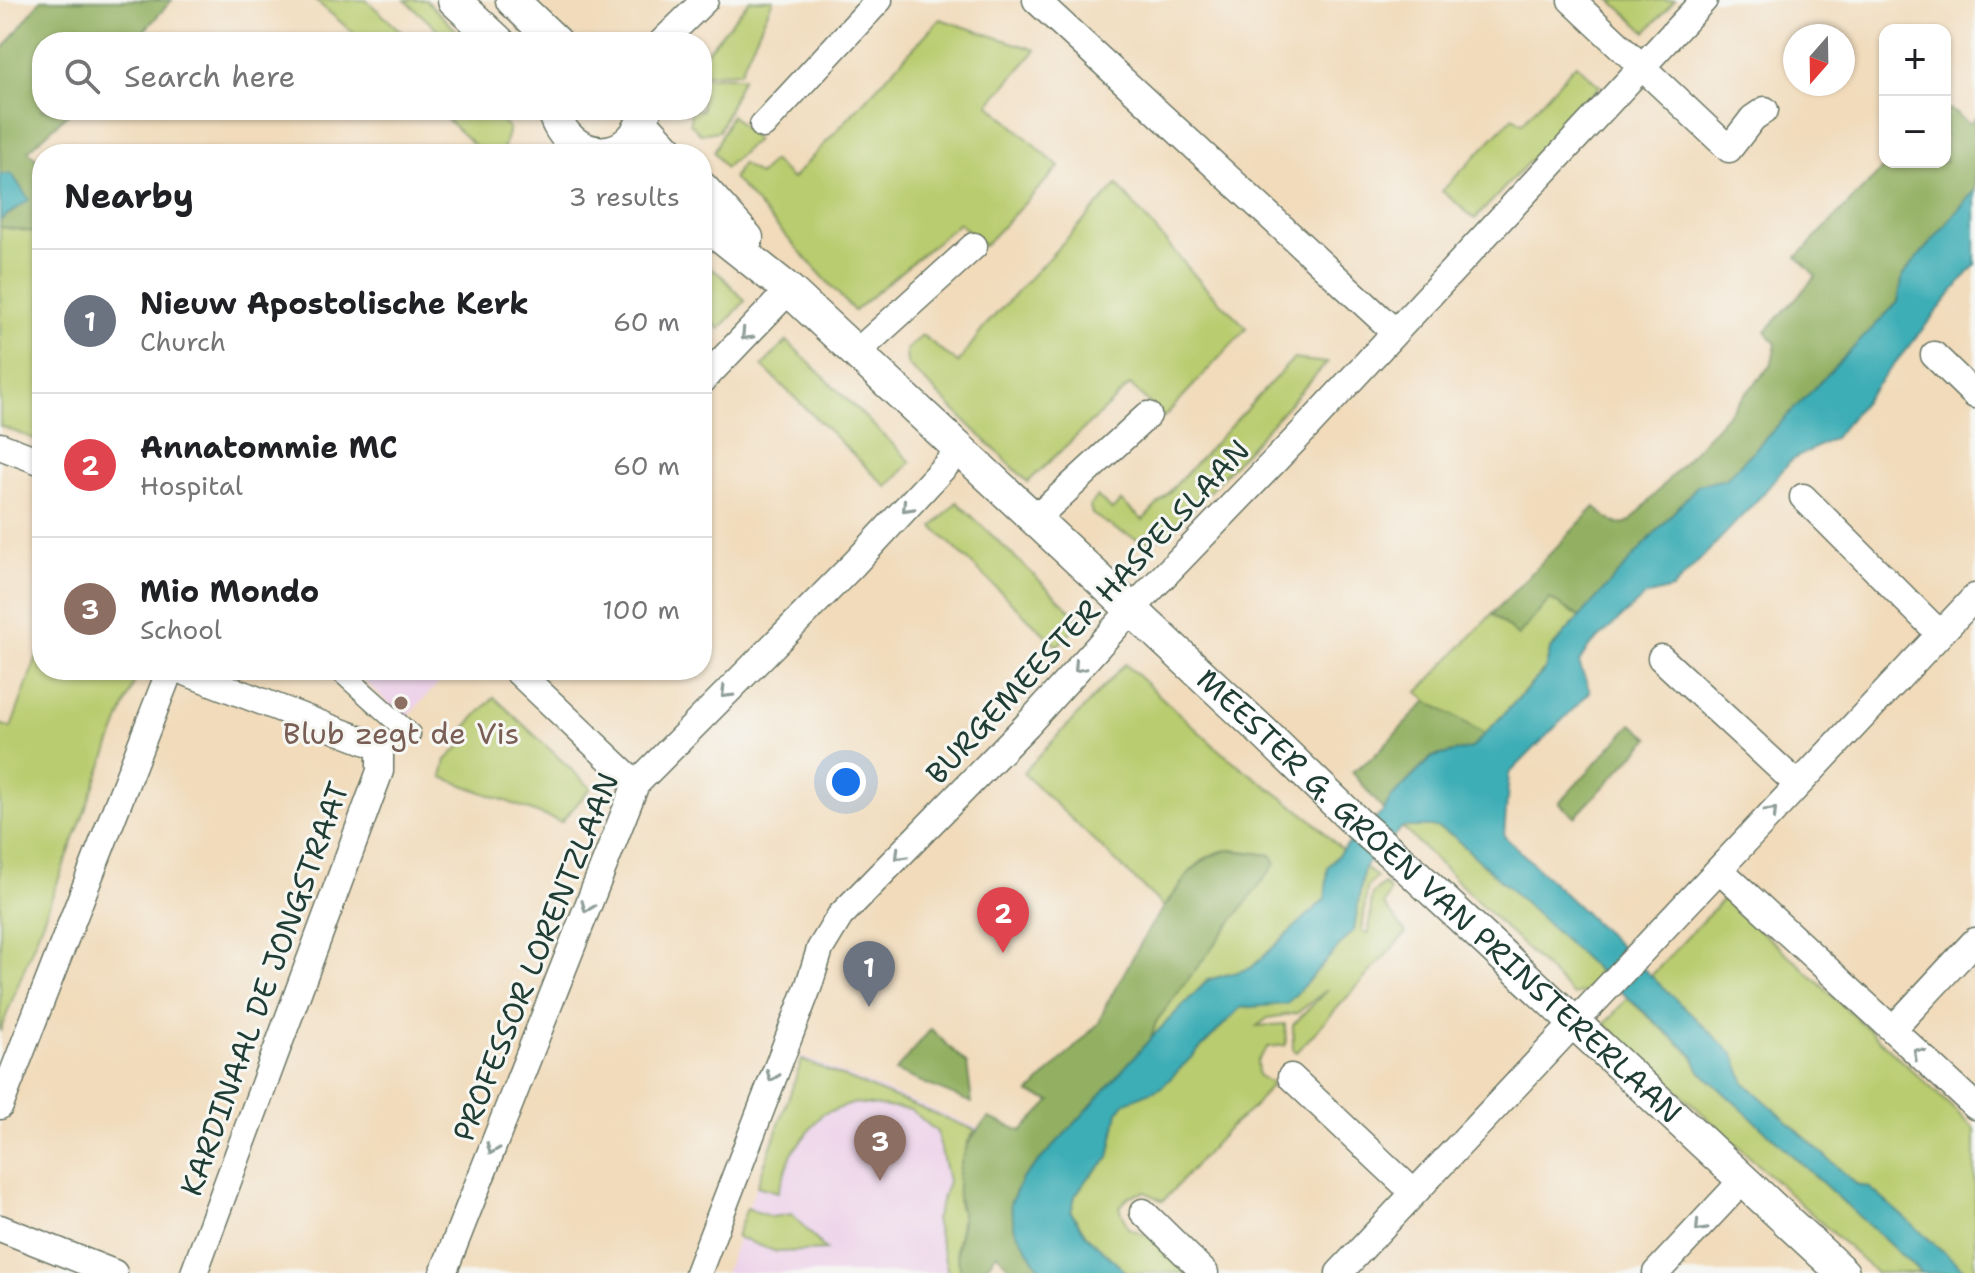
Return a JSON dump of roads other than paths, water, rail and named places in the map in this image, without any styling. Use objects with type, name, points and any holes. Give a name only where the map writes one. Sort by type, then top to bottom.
[{"type":"street","points":[[454,0],[488,32]]},
{"type":"street","points":[[512,0],[546,32]]},
{"type":"street","points":[[672,32],[705,0]]},
{"type":"street","points":[[763,125],[879,0]]},
{"type":"street","points":[[1036,0],[1394,331]]},
{"type":"street","points":[[1571,0],[1729,149],[1753,118],[1765,110]]},
{"type":"street","name":"BURGEMEESTER HASPELSLAAN","points":[[698,1273],[820,949],[840,916],[1027,725],[1132,609],[1296,439],[1704,0]]},
{"type":"street","points":[[556,120],[564,144]]},
{"type":"street","points":[[626,144],[642,120]]},
{"type":"street","points":[[647,120],[664,144]]},
{"type":"street","name":"MEESTER G. GROEN VAN PRINSTERERLAAN","points":[[712,199],[789,290]]},
{"type":"street","name":"MEESTER G. GROEN VAN PRINSTERERLAAN","points":[[712,229],[789,290],[1843,1273]]},
{"type":"street","points":[[856,353],[974,246]]},
{"type":"street","points":[[712,371],[789,290]]},
{"type":"street","points":[[1934,355],[1975,395]]},
{"type":"street","points":[[1035,519],[1148,415]]},
{"type":"street","points":[[0,446],[32,458]]},
{"type":"street","name":"PROFESSOR LORENTZLAAN","points":[[443,1273],[636,784],[854,564],[960,450]]},
{"type":"street","points":[[1803,497],[1940,634]]},
{"type":"street","points":[[1339,1273],[1975,597]]},
{"type":"street","points":[[1661,658],[1798,785]]},
{"type":"street","points":[[0,1106],[166,680]]},
{"type":"street","name":"KARDINAAL DE JONGSTRAAT","points":[[194,1273],[380,771],[380,747],[206,680]]},
{"type":"street","points":[[350,680],[410,734]]},
{"type":"street","points":[[527,680],[636,784]]},
{"type":"street","points":[[1719,869],[1975,1106]]},
{"type":"street","points":[[1893,1029],[1975,941]]},
{"type":"street","points":[[1291,1077],[1414,1193]]},
{"type":"street","points":[[1656,1273],[1743,1180]]},
{"type":"street","points":[[1143,1212],[1205,1273]]},
{"type":"street","points":[[0,1228],[114,1273]]},
{"type":"water","points":[[0,174],[12,174],[29,200],[0,220]]},
{"type":"water","points":[[1975,190],[1975,265],[1834,438],[1790,461],[1762,495],[1672,589],[1645,596],[1589,647],[1579,663],[1590,692],[1509,774],[1504,836],[1734,1055],[1745,1083],[1856,1184],[1870,1188],[1968,1273],[1921,1273],[1699,1070],[1693,1055],[1452,835],[1436,827],[1402,827],[1364,867],[1354,930],[1287,1004],[1240,1008],[1161,1088],[1126,1102],[1118,1112],[1109,1158],[1086,1180],[1075,1196],[1071,1212],[1086,1235],[1127,1273],[1043,1273],[1015,1229],[1010,1204],[1022,1179],[1208,980],[1251,968],[1325,899],[1328,867],[1433,757],[1472,748],[1545,670],[1550,650],[1698,485],[1726,479],[1898,302],[1903,275]]},
{"type":"place","name":"Blub zegt de Vis","points":[[401,703]]},
{"type":"place","name":"Annatommie MC","points":[[1003,953]]},
{"type":"place","name":"Nieuw Apostolische Kerk","points":[[869,1007]]},
{"type":"place","name":"Mio Mondo","points":[[880,1181]]}]
